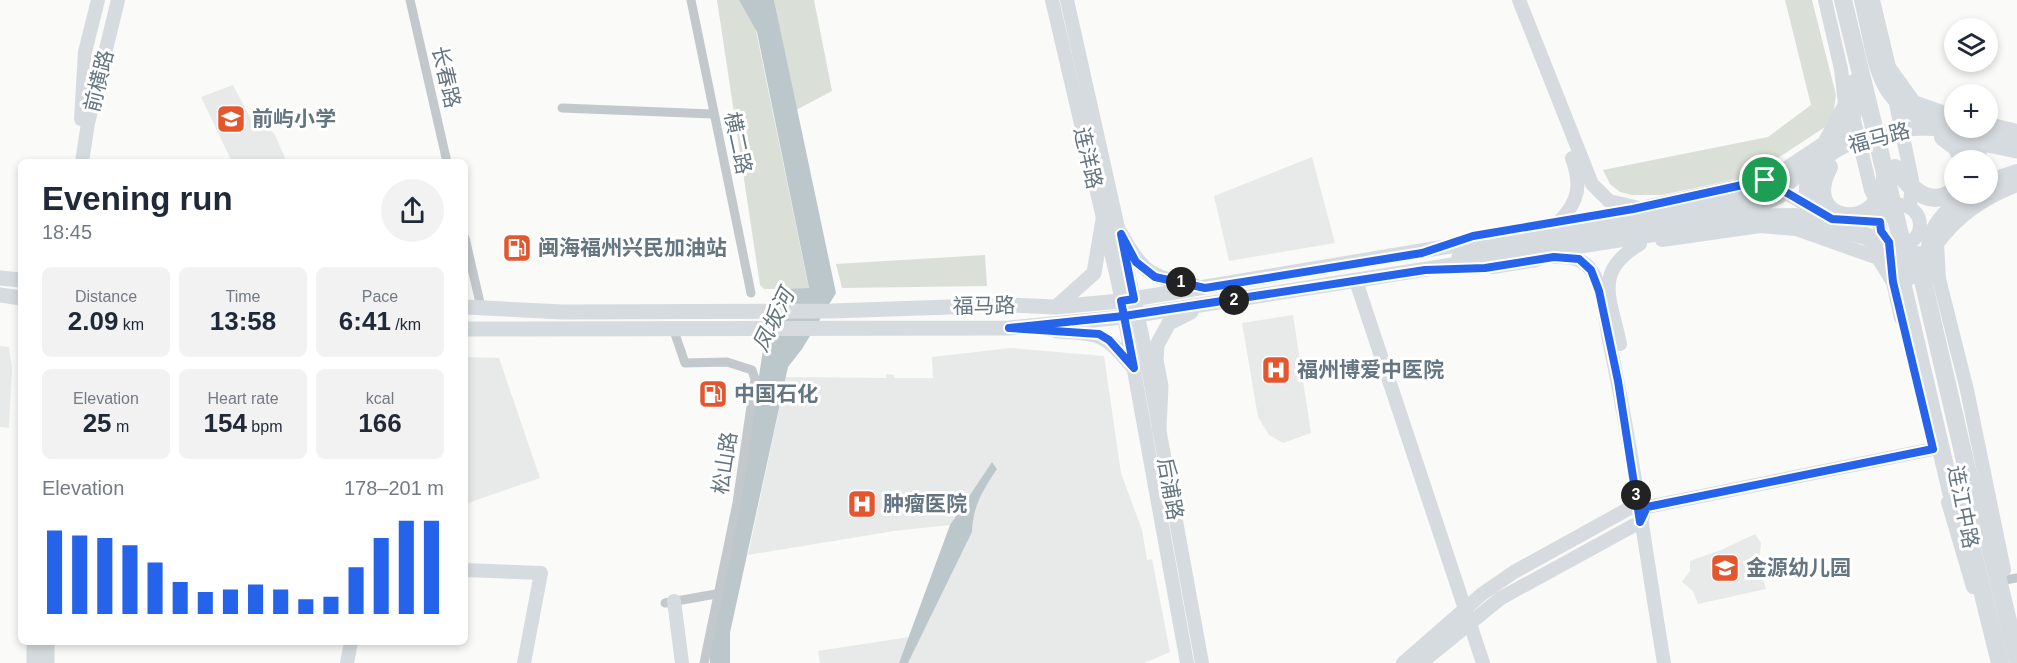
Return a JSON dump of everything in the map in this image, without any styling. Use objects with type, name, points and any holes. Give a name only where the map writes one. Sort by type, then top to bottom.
[{"type":"highway","points":[[1790,180],[1835,143],[1850,125],[1857,105],[1833,0]]},
{"type":"highway","name":"连江中路","points":[[1843,0],[1890,168]]},
{"type":"highway","name":"连江中路","points":[[1854,0],[1890,168],[1966,489],[1964,523],[2000,663]]},
{"type":"highway","points":[[1863,0],[1882,79],[1893,97],[1909,112],[1944,124]]},
{"type":"highway","points":[[1823,165],[1821,187],[1823,200],[1834,214],[1843,217],[1866,212],[1876,204],[1890,168],[1923,196],[1935,198],[1944,195]]},
{"type":"highway","points":[[1820,223],[1812,214],[1807,194],[1809,177],[1823,165]]},
{"type":"highway","points":[[1998,180],[2017,173]]},
{"type":"highway","points":[[1957,204],[1939,220],[1931,237],[1928,253],[1966,489]]},
{"type":"highway","points":[[1471,262],[1748,218],[1795,217],[1866,236],[1884,247],[1896,262],[1966,489]]},
{"type":"highway","name":"连江中路","points":[[1966,489],[1983,518],[2017,658]]},
{"type":"main road","name":"前横路","points":[[75,159],[84,94],[85,52],[98,0]]},
{"type":"main road","name":"前横路","points":[[82,159],[88,123],[118,0]]},
{"type":"main road","name":"连洋路","points":[[1052,0],[1103,220],[1128,300]]},
{"type":"main road","name":"连洋路","points":[[1067,0],[1121,234],[1130,315]]},
{"type":"main road","points":[[1510,0],[1579,180],[1576,201],[1559,222]]},
{"type":"main road","points":[[1519,0],[1592,184],[1608,201],[1639,208]]},
{"type":"main road","points":[[1825,0],[1871,190],[1882,218],[1893,282],[1933,449],[1962,551],[2000,663]]},
{"type":"main road","points":[[1873,0],[1912,180],[1912,209],[1919,231],[1938,266]]},
{"type":"main road","points":[[1889,67],[1914,102],[1944,112]]},
{"type":"main road","points":[[1422,253],[1473,236],[1639,208],[1765,180],[1824,143],[1845,104],[1841,69]]},
{"type":"main road","points":[[1998,130],[2017,131]]},
{"type":"main road","name":"福马路","points":[[473,307],[562,312],[776,312],[1010,305],[1055,307],[1128,300],[1422,253],[1466,242],[1732,199],[1764,192],[1867,146],[1944,132]]},
{"type":"main road","name":"福马路","points":[[1984,138],[2017,151]]},
{"type":"main road","name":"福马路","points":[[1998,138],[2017,142]]},
{"type":"main road","points":[[1995,150],[2017,142]]},
{"type":"main road","name":"福马路","points":[[1425,270],[1470,253],[1720,213],[1767,202],[1794,189],[1823,165]]},
{"type":"main road","points":[[1765,180],[1832,219],[1882,218],[1897,205],[1912,209],[1944,191]]},
{"type":"main road","points":[[2017,185],[1989,196],[1959,218],[1937,244],[1939,279],[1967,390],[1993,513],[2011,579],[2017,652]]},
{"type":"main road","points":[[1835,243],[1886,239],[1902,246],[1909,244],[1919,231],[1959,218]]},
{"type":"main road","points":[[1055,307],[1094,273],[1103,220]]},
{"type":"main road","points":[[1425,270],[1485,268],[1773,226],[1796,229],[1878,258],[1893,282]]},
{"type":"main road","points":[[1121,234],[1136,262],[1155,277],[1205,288]]},
{"type":"main road","points":[[1640,244],[1615,262],[1608,281],[1642,505],[1640,522],[1664,663]]},
{"type":"main road","points":[[1554,257],[1579,259],[1591,270],[1596,281],[1674,663]]},
{"type":"main road","name":"福马路","points":[[468,329],[1009,328],[1130,315],[1471,262]]},
{"type":"main road","points":[[0,278],[18,280]]},
{"type":"main road","points":[[1356,281],[1483,663]]},
{"type":"main road","points":[[0,295],[18,298]]},
{"type":"main road","points":[[1159,429],[1161,386],[1155,354],[1159,338],[1166,326],[1178,317],[1226,301]]},
{"type":"main road","name":"后浦路","points":[[1130,315],[1134,368],[1187,663]]},
{"type":"main road","name":"后浦路","points":[[1130,315],[1159,429],[1202,663]]},
{"type":"main road","points":[[1009,328],[1099,334],[1109,340],[1134,368]]},
{"type":"main road","points":[[1402,663],[1467,616],[1530,563],[1642,505],[1933,449]]},
{"type":"main road","points":[[1421,663],[1467,616],[1640,522]]},
{"type":"main road","points":[[468,570],[541,573],[524,663]]},
{"type":"main road","points":[[670,602],[673,663]]},
{"type":"main road","points":[[670,602],[682,663]]},
{"type":"main road","points":[[34,645],[34,663]]},
{"type":"main road","points":[[47,645],[47,663]]},
{"type":"main road","points":[[347,663],[350,645]]},
{"type":"street","name":"长春路","points":[[410,0],[446,159]]},
{"type":"street","name":"横二路","points":[[691,0],[751,293]]},
{"type":"street","points":[[562,108],[713,114]]},
{"type":"street","points":[[468,264],[473,307]]},
{"type":"street","name":"松山路","points":[[673,328],[685,363],[736,363],[752,370],[755,379],[737,503],[716,594],[704,663]]},
{"type":"street","points":[[670,602],[716,594]]},
{"type":"shaded area","points":[[717,0],[739,0],[755,26],[809,289],[764,289],[760,285]]},
{"type":"shaded area","points":[[739,0],[774,0],[836,293],[802,349],[788,367],[730,633],[730,663],[710,663],[709,653],[740,499],[763,350],[790,289],[809,288],[757,32]]},
{"type":"shaded area","points":[[774,0],[814,0],[832,91],[796,110]]},
{"type":"shaded area","points":[[1785,0],[1812,0],[1836,95],[1833,116],[1825,127],[1751,176],[1662,195],[1632,195],[1620,192],[1610,184],[1603,170],[1768,137],[1811,105]]},
{"type":"shaded area","name":"前屿小学","points":[[233,85],[254,125],[261,125],[274,133],[286,159],[231,159],[201,97]]},
{"type":"shaded area","points":[[1312,157],[1335,243],[1229,261],[1214,196]]},
{"type":"shaded area","points":[[985,255],[987,286],[842,288],[836,264]]},
{"type":"shaded area","name":"福州博爱中医院","points":[[1293,315],[1311,433],[1283,443],[1269,435],[1258,417],[1242,323]]},
{"type":"shaded area","points":[[0,346],[9,347],[12,368],[9,428],[0,427]]},
{"type":"shaded area","name":"肿瘤医院","points":[[1011,348],[1104,356],[1121,473],[1142,530],[1147,560],[1152,559],[1170,652],[1144,663],[908,663],[972,532],[973,511],[978,497],[997,469],[992,462],[950,525],[894,531],[748,555],[786,377],[886,378],[886,374],[894,375],[894,378],[933,378],[932,357]]},
{"type":"shaded area","points":[[468,357],[499,358],[540,478],[468,503]]},
{"type":"shaded area","points":[[992,462],[997,469],[980,498],[974,514],[972,532],[908,663],[899,663],[950,525]]},
{"type":"shaded area","name":"金源幼儿园","points":[[1755,534],[1761,543],[1759,566],[1766,589],[1698,604],[1693,591],[1682,582],[1690,571],[1690,561]]},
{"type":"shaded area","points":[[909,637],[899,663],[820,663],[818,651]]},
{"type":"place","name":"前屿小学","points":[[231,119]]},
{"type":"place","name":"闽海福州兴民加油站","points":[[517,248]]},
{"type":"place","name":"福州博爱中医院","points":[[1276,370]]},
{"type":"place","name":"中国石化","points":[[713,394]]},
{"type":"place","name":"肿瘤医院","points":[[862,504]]},
{"type":"place","name":"金源幼儿园","points":[[1725,568]]},
{"type":"route","points":[[1765,180],[1633,209],[1473,236],[1422,253],[1252,278],[1205,288],[1155,277],[1136,262],[1121,234],[1134,299],[1121,301],[1124,316],[1009,328],[1099,334],[1109,340],[1134,368],[1124,316],[1425,270],[1485,268],[1554,257],[1574,257],[1591,270],[1599,291],[1618,381],[1640,522],[1647,507],[1933,449],[1893,282],[1889,242],[1883,237],[1880,222],[1832,219],[1765,180]]},
{"type":"water label","name":"凤坂河","points":[[773,320]]}]
